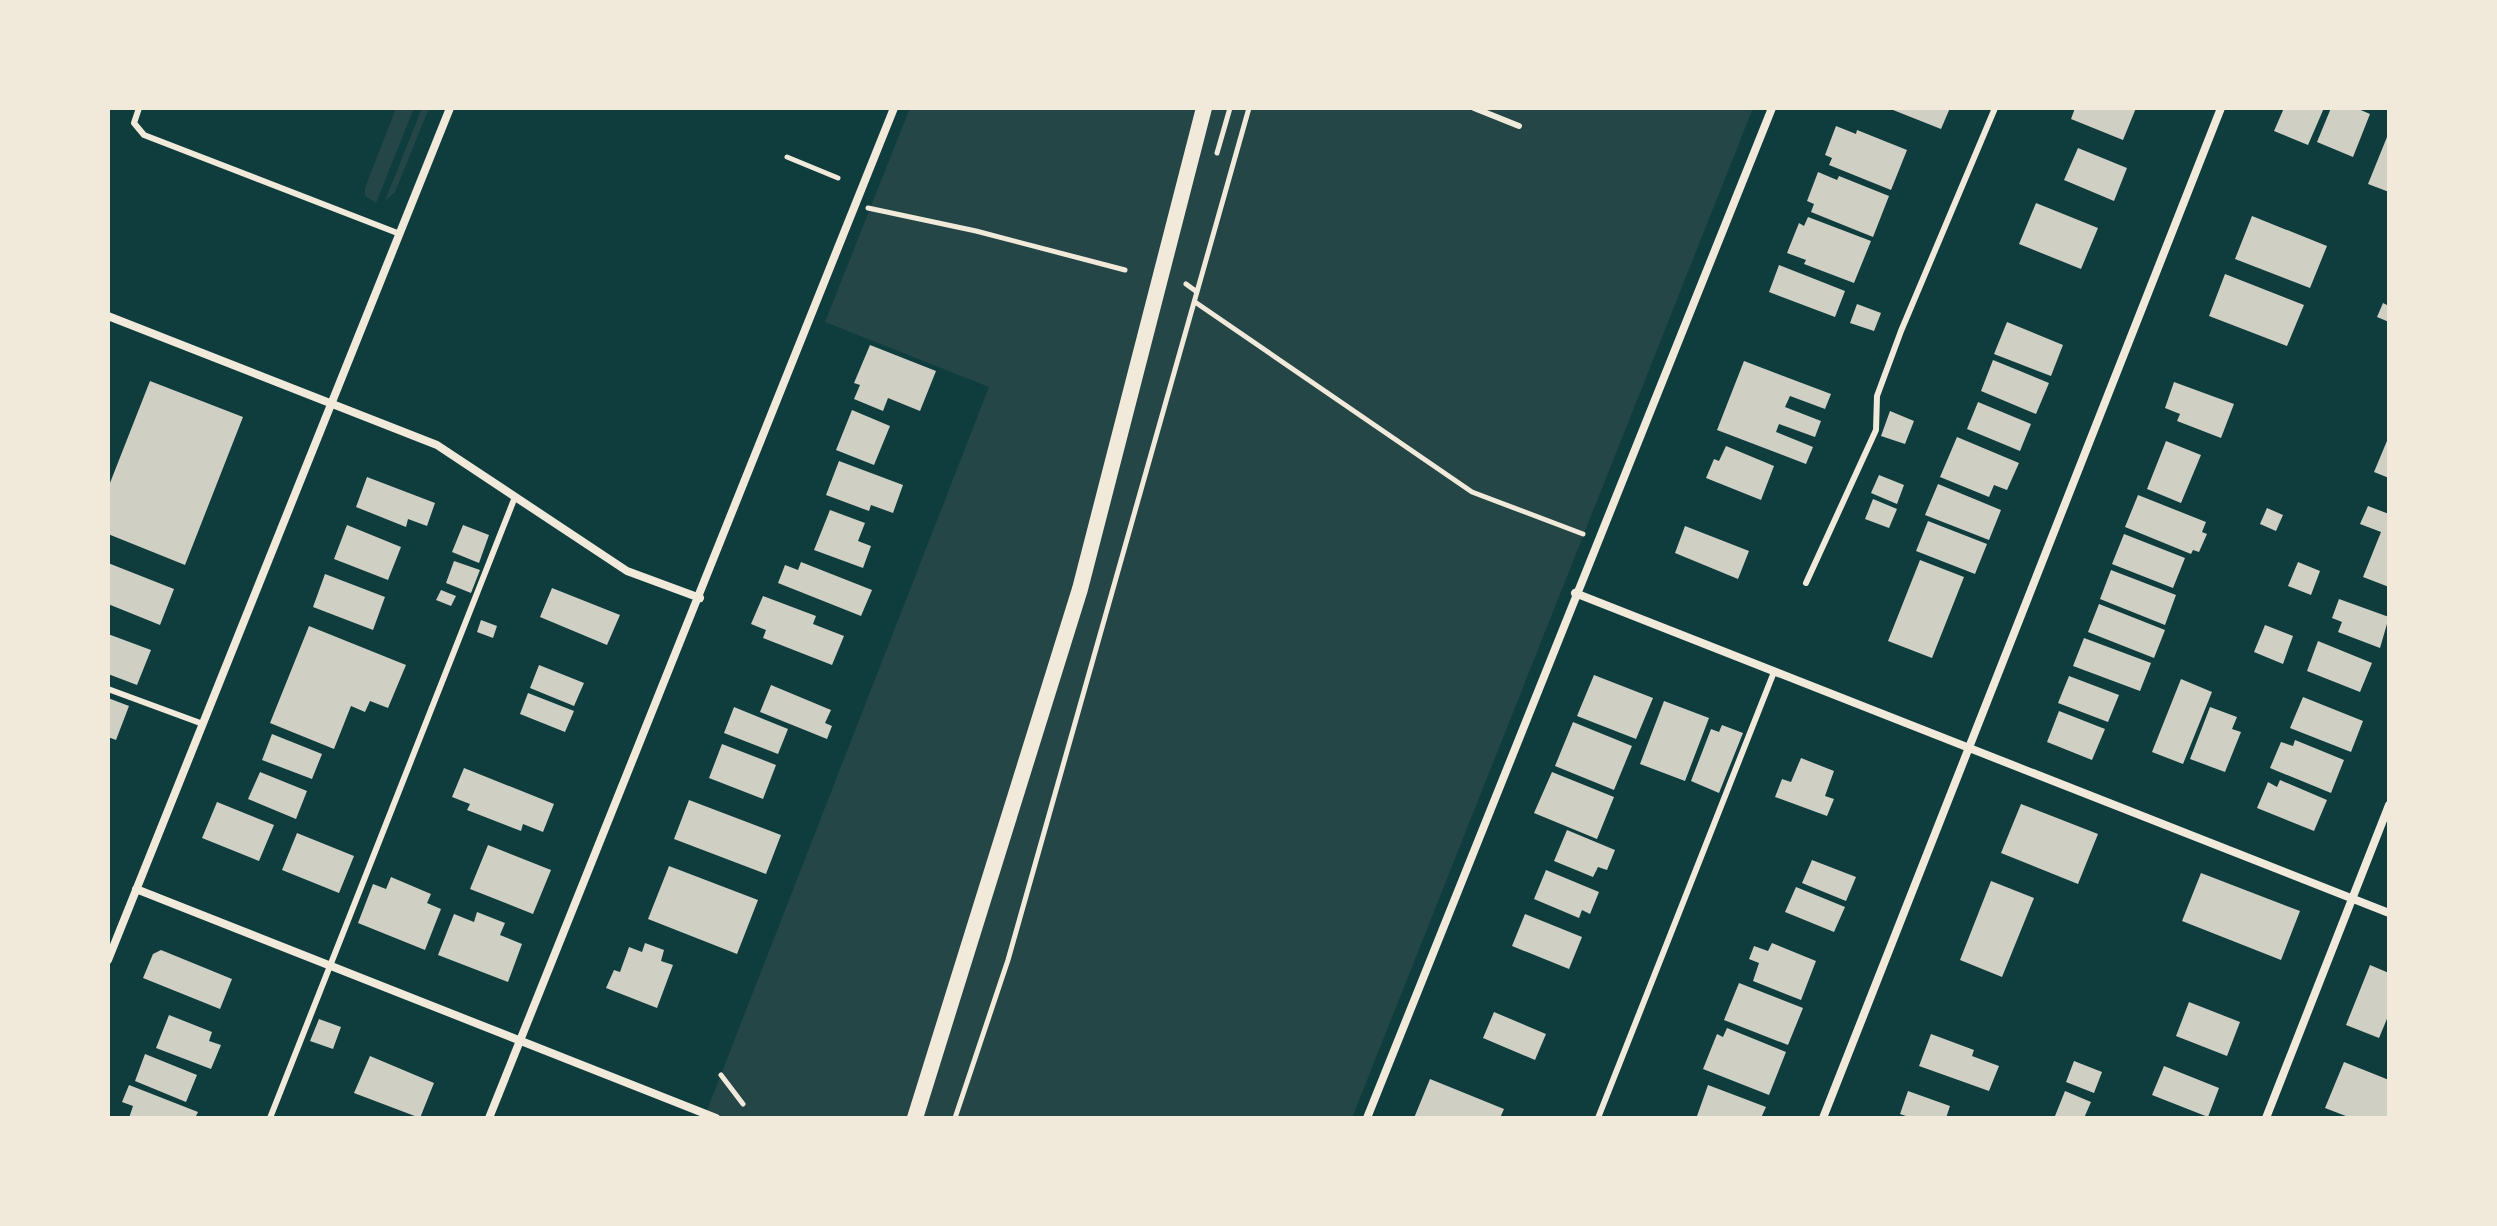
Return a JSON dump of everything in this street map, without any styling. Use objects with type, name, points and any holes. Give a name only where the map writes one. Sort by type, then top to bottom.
[{"type":"main road","points":[[915,1118],[1080,589],[1204,108]]},
{"type":"street","points":[[108,960],[450,108]]},
{"type":"street","points":[[489,1118],[894,108]]},
{"type":"street","points":[[1367,1118],[1772,108]]},
{"type":"street","points":[[1823,1118],[2221,108]]},
{"type":"street","points":[[108,316],[437,445],[627,571],[700,598]]},
{"type":"street","points":[[1575,593],[2389,913]]},
{"type":"street","points":[[2266,1118],[2389,805]]},
{"type":"street","points":[[136,889],[716,1118]]},
{"type":"lane","points":[[139,108],[134,123],[144,135],[400,234]]},
{"type":"lane","points":[[1474,108],[1519,126]]},
{"type":"lane","points":[[1806,583],[1876,430],[1877,396],[1901,331],[1995,108]]},
{"type":"lane","points":[[270,1118],[515,497]]},
{"type":"lane","points":[[1598,1118],[1774,672]]},
{"type":"lane","points":[[108,689],[203,724]]},
{"type":"path","points":[[955,1118],[1008,960],[1249,108]]},
{"type":"path","points":[[787,157],[838,178]]},
{"type":"path","points":[[856,206],[967,229],[1125,270]]},
{"type":"path","points":[[1186,284],[1197,291]]},
{"type":"path","points":[[1197,291],[1195,302],[1472,492],[1583,534]]},
{"type":"path","points":[[721,1075],[743,1104]]},
{"type":"shaded area","points":[[396,108],[414,108],[376,203],[365,196],[365,188]]},
{"type":"shaded area","points":[[422,108],[429,108],[395,192],[385,201]]},
{"type":"shaded area","points":[[910,108],[1753,108],[1352,1118],[704,1118],[989,387],[825,322]]},
{"type":"building","points":[[1888,108],[1950,108],[1941,129]]},
{"type":"building","points":[[2075,108],[2136,108],[2123,140],[2071,119]]},
{"type":"building","points":[[2284,108],[2324,108],[2308,145],[2274,131]]},
{"type":"building","points":[[2331,108],[2356,108],[2370,114],[2353,157],[2317,142]]},
{"type":"building","points":[[1836,126],[1856,134],[1857,130],[1907,150],[1891,190],[1829,165],[1832,158],[1825,155]]},
{"type":"building","points":[[2389,132],[2389,192],[2368,184]]},
{"type":"building","points":[[2078,148],[2127,168],[2114,201],[2064,180]]},
{"type":"building","points":[[1818,172],[1837,180],[1839,176],[1889,196],[1873,237],[1811,212],[1814,204],[1807,201]]},
{"type":"building","points":[[2036,203],[2098,228],[2081,269],[2019,244]]},
{"type":"building","points":[[2252,216],[2327,246],[2310,288],[2235,259]]},
{"type":"building","points":[[1808,217],[1871,241],[1854,283],[1804,264],[1806,260],[1787,253],[1799,223],[1804,226]]},
{"type":"building","points":[[1779,265],[1845,291],[1835,317],[1769,292]]},
{"type":"building","points":[[2225,274],[2304,305],[2287,346],[2209,316]]},
{"type":"building","points":[[2383,303],[2389,306],[2389,322],[2377,317]]},
{"type":"building","points":[[1857,304],[1881,313],[1874,331],[1850,323]]},
{"type":"building","points":[[2007,322],[2063,345],[2051,376],[1994,354]]},
{"type":"building","points":[[870,345],[936,371],[920,411],[888,398],[883,411],[854,399],[860,385],[854,383]]},
{"type":"building","points":[[1993,360],[2049,383],[2036,414],[1981,391]]},
{"type":"building","points":[[1744,361],[1831,394],[1825,409],[1790,396],[1785,407],[1821,421],[1815,437],[1779,424],[1776,432],[1813,447],[1806,464],[1717,430]]},
{"type":"building","points":[[150,381],[243,417],[185,565],[108,534],[108,488]]},
{"type":"building","points":[[2174,382],[2234,404],[2221,438],[2177,421],[2180,414],[2165,408]]},
{"type":"building","points":[[1978,402],[2031,424],[2020,451],[1967,429]]},
{"type":"building","points":[[852,410],[890,426],[874,465],[836,450]]},
{"type":"building","points":[[1890,411],[1914,421],[1905,444],[1881,436]]},
{"type":"building","points":[[2389,436],[2389,478],[2374,472]]},
{"type":"building","points":[[1957,437],[2019,463],[2007,490],[1994,485],[1989,497],[1940,477]]},
{"type":"building","points":[[2166,441],[2201,455],[2181,503],[2147,489]]},
{"type":"building","points":[[1726,446],[1774,466],[1761,500],[1706,478],[1714,459],[1719,461]]},
{"type":"building","points":[[839,461],[903,485],[893,513],[871,505],[869,511],[826,495]]},
{"type":"building","points":[[1879,475],[1904,485],[1897,504],[1871,493]]},
{"type":"building","points":[[367,477],[435,503],[427,526],[408,519],[406,527],[356,507]]},
{"type":"building","points":[[1938,484],[2001,510],[1989,540],[1925,515]]},
{"type":"building","points":[[2138,495],[2206,522],[2202,532],[2207,534],[2199,552],[2193,550],[2191,554],[2125,527]]},
{"type":"building","points":[[1873,499],[1897,509],[1889,528],[1865,519]]},
{"type":"building","points":[[2368,506],[2389,514],[2389,587],[2363,577],[2381,532],[2360,524]]},
{"type":"building","points":[[2267,508],[2283,515],[2276,531],[2260,524]]},
{"type":"building","points":[[830,510],[865,523],[858,541],[871,546],[863,568],[814,550]]},
{"type":"building","points":[[1928,521],[1987,544],[1975,574],[1916,551]]},
{"type":"building","points":[[347,525],[401,547],[388,580],[334,559]]},
{"type":"building","points":[[463,525],[489,535],[479,563],[452,552]]},
{"type":"building","points":[[1685,526],[1749,551],[1738,579],[1675,553]]},
{"type":"building","points":[[2124,534],[2185,558],[2173,588],[2112,564]]},
{"type":"building","points":[[1920,560],[1964,577],[1932,658],[1888,641]]},
{"type":"building","points":[[454,561],[480,570],[471,593],[446,583]]},
{"type":"building","points":[[801,562],[872,590],[861,616],[778,583],[785,565],[798,570]]},
{"type":"building","points":[[2298,562],[2320,571],[2311,595],[2288,586]]},
{"type":"building","points":[[108,563],[174,589],[160,625],[108,604]]},
{"type":"building","points":[[2111,570],[2176,595],[2165,625],[2100,599]]},
{"type":"building","points":[[325,574],[385,597],[373,630],[313,607]]},
{"type":"building","points":[[552,588],[620,615],[607,645],[540,617]]},
{"type":"building","points":[[441,590],[456,596],[451,606],[436,600]]},
{"type":"building","points":[[763,596],[816,616],[813,624],[844,636],[832,665],[763,638],[766,630],[751,624]]},
{"type":"building","points":[[2339,599],[2389,617],[2380,648],[2338,632],[2342,622],[2332,618]]},
{"type":"building","points":[[2099,604],[2165,630],[2154,658],[2088,632]]},
{"type":"building","points":[[481,620],[497,626],[493,638],[477,632]]},
{"type":"building","points":[[2265,625],[2293,636],[2283,664],[2254,652]]},
{"type":"building","points":[[309,626],[406,665],[388,708],[370,701],[365,712],[351,706],[334,749],[270,723]]},
{"type":"building","points":[[108,634],[151,650],[137,685],[108,674]]},
{"type":"building","points":[[2084,638],[2151,663],[2140,691],[2073,666]]},
{"type":"building","points":[[2318,641],[2372,663],[2360,692],[2307,671]]},
{"type":"building","points":[[539,665],[584,683],[574,706],[530,688]]},
{"type":"building","points":[[1594,675],[1653,698],[1636,739],[1577,716]]},
{"type":"building","points":[[2069,676],[2119,695],[2108,722],[2058,703]]},
{"type":"building","points":[[2181,679],[2212,692],[2183,764],[2152,752]]},
{"type":"building","points":[[771,685],[831,710],[825,723],[832,726],[827,739],[760,712]]},
{"type":"building","points":[[528,693],[574,711],[565,732],[520,714]]},
{"type":"building","points":[[2303,697],[2363,721],[2351,752],[2290,728]]},
{"type":"building","points":[[108,698],[129,706],[116,740],[108,737]]},
{"type":"building","points":[[1664,701],[1709,718],[1685,781],[1640,764]]},
{"type":"building","points":[[734,707],[788,729],[778,754],[724,733]]},
{"type":"building","points":[[2210,707],[2237,717],[2232,729],[2241,732],[2225,772],[2190,759]]},
{"type":"building","points":[[2059,711],[2105,729],[2092,760],[2047,742]]},
{"type":"building","points":[[1573,722],[1632,746],[1614,790],[1555,766]]},
{"type":"building","points":[[1722,725],[1743,733],[1719,793],[1691,781],[1711,729],[1719,732]]},
{"type":"building","points":[[272,734],[322,754],[312,779],[262,760]]},
{"type":"building","points":[[2295,740],[2344,760],[2331,793],[2270,768],[2281,742],[2293,746]]},
{"type":"building","points":[[722,744],[776,765],[763,799],[709,778]]},
{"type":"building","points":[[1801,758],[1834,771],[1825,796],[1834,799],[1827,816],[1775,797],[1782,779],[1791,782]]},
{"type":"building","points":[[464,768],[554,804],[543,832],[523,824],[521,831],[467,810],[470,804],[452,797]]},
{"type":"building","points":[[260,772],[307,791],[296,819],[248,799]]},
{"type":"building","points":[[1552,772],[1614,797],[1597,839],[1534,813]]},
{"type":"building","points":[[2280,780],[2327,800],[2314,831],[2257,808],[2268,782],[2277,787]]},
{"type":"building","points":[[689,800],[781,835],[766,874],[674,839]]},
{"type":"building","points":[[217,802],[274,825],[259,861],[202,838]]},
{"type":"building","points":[[2021,804],[2098,834],[2078,884],[2001,853]]},
{"type":"building","points":[[1567,830],[1615,850],[1607,870],[1598,867],[1593,877],[1554,861]]},
{"type":"building","points":[[297,833],[354,856],[339,893],[282,870]]},
{"type":"building","points":[[488,845],[551,870],[533,914],[470,889]]},
{"type":"building","points":[[1812,860],[1856,877],[1846,901],[1802,883]]},
{"type":"building","points":[[669,866],[758,900],[737,954],[648,919]]},
{"type":"building","points":[[1546,870],[1599,892],[1590,914],[1582,910],[1579,918],[1534,899]]},
{"type":"building","points":[[2201,873],[2300,911],[2281,960],[2182,921]]},
{"type":"building","points":[[391,877],[431,894],[427,903],[441,909],[425,950],[358,923],[373,884],[386,889]]},
{"type":"building","points":[[1991,881],[2034,898],[2002,977],[1960,960]]},
{"type":"building","points":[[1796,887],[1845,907],[1834,932],[1785,912]]},
{"type":"building","points":[[477,912],[505,923],[500,935],[522,944],[508,982],[438,955],[454,914],[474,922]]},
{"type":"building","points":[[1525,914],[1582,937],[1569,969],[1512,946]]},
{"type":"building","points":[[645,943],[664,950],[661,961],[673,965],[657,1008],[606,988],[614,970],[620,972],[629,947],[642,952]]},
{"type":"building","points":[[1772,943],[1816,961],[1801,1000],[1753,981],[1759,963],[1749,959],[1754,946],[1768,951]]},
{"type":"building","points":[[161,950],[232,979],[220,1009],[143,978],[153,954]]},
{"type":"building","points":[[2370,965],[2389,973],[2389,1014],[2379,1038],[2346,1025]]},
{"type":"building","points":[[1739,983],[1803,1008],[1788,1045],[1724,1020]]},
{"type":"building","points":[[2189,1002],[2240,1022],[2227,1056],[2176,1036]]},
{"type":"building","points":[[1494,1012],[1546,1034],[1535,1060],[1483,1038]]},
{"type":"building","points":[[169,1015],[212,1032],[209,1041],[221,1045],[211,1069],[156,1048]]},
{"type":"building","points":[[319,1019],[341,1027],[333,1049],[310,1041]]},
{"type":"building","points":[[1727,1028],[1786,1052],[1769,1095],[1703,1069],[1717,1034],[1723,1037]]},
{"type":"building","points":[[1931,1034],[1974,1050],[1972,1056],[1999,1066],[1989,1091],[1919,1066]]},
{"type":"building","points":[[145,1054],[197,1075],[186,1102],[135,1081]]},
{"type":"building","points":[[370,1056],[434,1083],[420,1118],[354,1093]]},
{"type":"building","points":[[2074,1061],[2102,1072],[2094,1093],[2066,1082]]},
{"type":"building","points":[[2344,1062],[2389,1080],[2389,1118],[2351,1118],[2325,1108]]},
{"type":"building","points":[[2164,1066],[2219,1088],[2208,1117],[2152,1095]]},
{"type":"building","points":[[1430,1079],[1504,1109],[1500,1118],[1414,1118]]},
{"type":"building","points":[[129,1085],[198,1112],[195,1118],[129,1118],[133,1106],[122,1102]]},
{"type":"building","points":[[1708,1085],[1766,1107],[1761,1118],[1697,1116]]},
{"type":"building","points":[[1908,1091],[1950,1106],[1946,1118],[1912,1118],[1900,1114]]},
{"type":"building","points":[[2065,1091],[2091,1102],[2084,1118],[2055,1116]]}]
